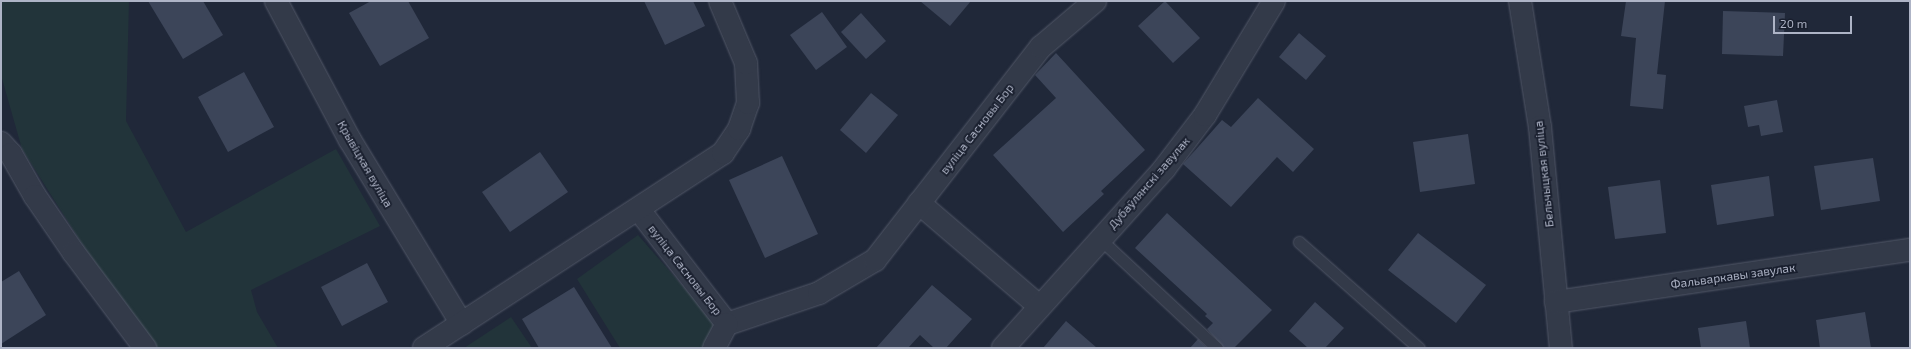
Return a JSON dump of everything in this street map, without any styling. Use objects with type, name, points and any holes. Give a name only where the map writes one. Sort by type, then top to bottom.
[{"type":"street","name":"Крывіцкая вуліца","points":[[276,1],[350,140],[462,324]]},
{"type":"street","points":[[424,348],[639,210],[723,153],[739,129],[748,103],[746,63],[720,1]]},
{"type":"street","name":"вуліца Сасновы Бор","points":[[639,210],[727,324],[819,293],[861,270],[875,260],[1041,47],[1095,1]]},
{"type":"street","name":"Дубаўлянскі завулак","points":[[1003,348],[1039,306],[1164,169],[1205,115],[1274,1]]},
{"type":"street","name":"Бельчыцкая вуліца","points":[[1520,1],[1540,127],[1560,348]]},
{"type":"street","points":[[1,125],[6,148],[35,196],[65,240],[146,348]]},
{"type":"street","points":[[919,203],[1039,306]]},
{"type":"street","name":"Фальваркавы завулак","points":[[1556,302],[1910,250]]},
{"type":"street","points":[[714,348],[727,324]]},
{"type":"lane","points":[[1100,239],[1217,348]]},
{"type":"lane","points":[[1299,242],[1420,348]]},
{"type":"shaded area","points":[[2,1],[129,1],[126,121],[186,232],[336,149],[380,226],[251,290],[257,312],[278,348],[158,348],[84,247],[22,149],[1,75]]},
{"type":"shaded area","points":[[638,235],[717,325],[704,348],[620,348],[577,279]]},
{"type":"shaded area","points":[[511,317],[532,348],[464,348]]},
{"type":"building","points":[[148,1],[203,1],[223,35],[183,59]]},
{"type":"building","points":[[371,1],[408,1],[429,38],[380,66],[349,13]]},
{"type":"building","points":[[644,1],[693,1],[705,26],[665,45]]},
{"type":"building","points":[[920,1],[971,1],[950,26]]},
{"type":"building","points":[[1165,1],[1200,38],[1173,63],[1138,26]]},
{"type":"building","points":[[1626,1],[1665,1],[1657,74],[1666,75],[1663,109],[1630,106],[1636,38],[1621,36]]},
{"type":"building","points":[[1723,11],[1785,13],[1783,56],[1722,54]]},
{"type":"building","points":[[822,12],[847,47],[816,70],[790,35]]},
{"type":"building","points":[[861,13],[886,41],[866,59],[841,32]]},
{"type":"building","points":[[1299,33],[1326,56],[1306,80],[1279,57]]},
{"type":"building","points":[[1056,53],[1145,150],[1101,191],[1104,194],[1063,232],[993,155],[1056,98],[1035,75]]},
{"type":"building","points":[[244,72],[274,127],[228,152],[198,97]]},
{"type":"building","points":[[871,93],[898,115],[866,153],[840,130]]},
{"type":"building","points":[[1258,98],[1314,149],[1293,172],[1277,157],[1231,207],[1183,164],[1222,120],[1231,127]]},
{"type":"building","points":[[1777,100],[1783,132],[1761,136],[1759,125],[1748,127],[1744,106]]},
{"type":"building","points":[[1468,134],[1475,184],[1420,192],[1413,142]]},
{"type":"building","points":[[540,152],[568,192],[510,232],[482,192]]},
{"type":"building","points":[[782,156],[818,234],[765,258],[729,180]]},
{"type":"building","points":[[1873,158],[1880,201],[1821,210],[1814,166]]},
{"type":"building","points":[[1769,176],[1774,216],[1717,225],[1711,185]]},
{"type":"building","points":[[1660,180],[1666,233],[1615,239],[1608,187]]},
{"type":"building","points":[[1167,213],[1272,310],[1234,348],[1224,348],[1207,329],[1213,323],[1205,316],[1207,314],[1135,248]]},
{"type":"building","points":[[1418,233],[1486,285],[1456,323],[1388,270]]},
{"type":"building","points":[[367,263],[388,302],[342,326],[321,287]]},
{"type":"building","points":[[19,271],[46,315],[1,344],[1,282]]},
{"type":"building","points":[[932,285],[972,319],[946,348],[934,348],[920,335],[908,348],[876,348]]},
{"type":"building","points":[[574,287],[612,348],[539,348],[522,319]]},
{"type":"building","points":[[1315,302],[1344,328],[1325,348],[1308,348],[1289,331]]},
{"type":"building","points":[[1865,312],[1871,348],[1820,348],[1816,320]]},
{"type":"building","points":[[1066,321],[1097,348],[1043,348]]},
{"type":"building","points":[[1746,321],[1750,348],[1701,348],[1698,328]]},
{"type":"building","points":[[1198,339],[1207,348],[1190,348]]}]
